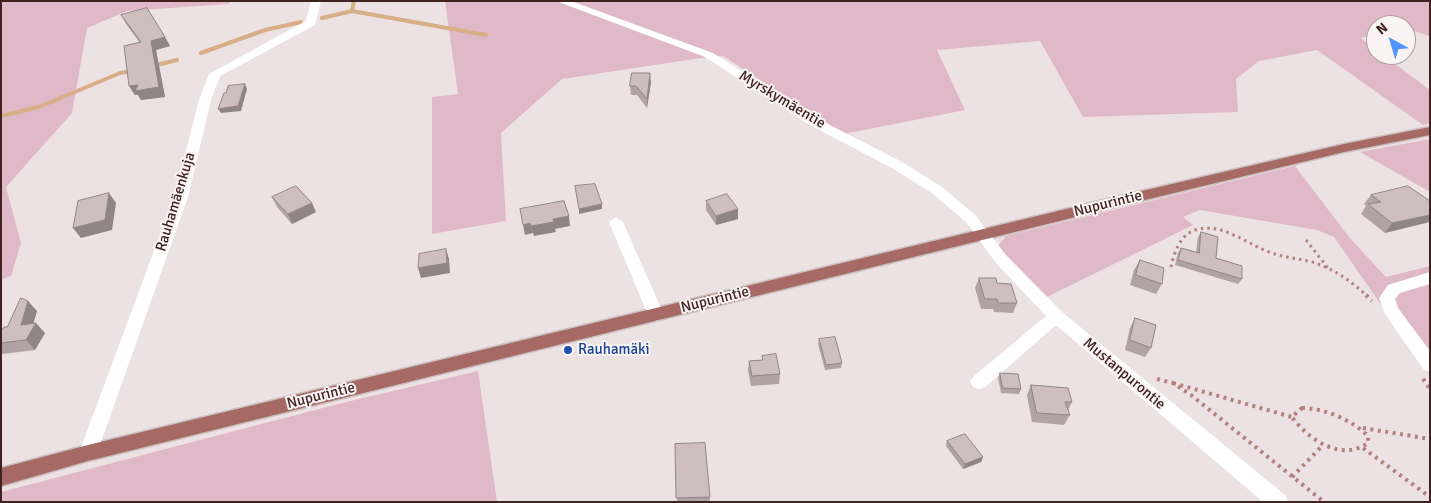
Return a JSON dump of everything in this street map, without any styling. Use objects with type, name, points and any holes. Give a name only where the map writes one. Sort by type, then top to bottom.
[{"type":"main road","name":"Nupurintie","points":[[1,477],[88,453],[983,234],[1344,148],[1430,131]]},
{"type":"street","name":"Rauhamäenkuja","points":[[88,453],[181,197],[205,100],[214,74],[311,23],[316,1]]},
{"type":"street","name":"Myrskymäentie","points":[[561,1],[709,55],[814,122],[897,164],[937,190],[971,219],[983,234]]},
{"type":"street","points":[[616,222],[656,314]]},
{"type":"street","name":"Mustanpurontie","points":[[983,234],[1001,259],[1056,316],[1278,502]]},
{"type":"street","points":[[1425,369],[1391,310],[1387,298],[1394,288],[1430,278]]},
{"type":"street","points":[[980,382],[1056,316]]},
{"type":"path","points":[[1172,267],[1182,239],[1194,230],[1210,228],[1273,253],[1314,262],[1329,268],[1362,291],[1374,304]]},
{"type":"path","points":[[1306,240],[1329,268]]},
{"type":"path","points":[[1425,369],[1430,389]]},
{"type":"path","points":[[1140,387],[1151,380],[1160,379],[1292,416],[1298,427],[1322,445],[1354,451],[1363,448],[1368,443],[1368,436],[1363,428]]},
{"type":"path","points":[[1174,383],[1324,502]]},
{"type":"path","points":[[1292,416],[1296,411],[1303,408],[1312,409],[1363,428],[1430,439]]},
{"type":"path","points":[[1292,477],[1322,445]]},
{"type":"path","points":[[1363,448],[1430,497]]},
{"type":"shaded area","points":[[1,1],[230,1],[229,4],[127,11],[87,28],[72,113],[6,187],[21,243],[11,276],[1,280]]},
{"type":"shaded area","points":[[445,1],[1430,1],[1430,36],[1416,32],[1416,15],[1366,15],[1366,37],[1361,38],[1366,42],[1366,65],[1396,65],[1430,90],[1430,123],[1423,125],[1317,50],[1259,61],[1236,79],[1238,112],[1083,117],[1040,41],[937,50],[965,110],[844,134],[723,56],[562,79],[501,133],[506,221],[432,234],[432,97],[458,94]]},
{"type":"shaded area","points":[[1430,139],[1430,192],[1360,152]]},
{"type":"shaded area","points":[[1295,166],[1349,237],[1386,277],[1430,266],[1430,375],[1334,237],[1317,230],[1200,210],[1183,217],[1193,225],[1047,297],[1002,254],[998,246],[1006,236]]},
{"type":"shaded area","points":[[478,371],[497,502],[1,502],[1,492],[338,404]]},
{"type":"building","points":[[147,8],[165,37],[151,41],[159,87],[135,91],[138,85],[129,86],[124,46],[141,42],[121,15]]},
{"type":"building","points":[[632,73],[650,73],[647,99],[636,86],[630,86]]},
{"type":"building","points":[[245,84],[238,106],[218,109],[228,86]]},
{"type":"building","points":[[595,184],[602,204],[579,209],[575,186]]},
{"type":"building","points":[[296,186],[312,203],[288,214],[272,197]]},
{"type":"building","points":[[1408,186],[1430,201],[1430,215],[1392,223],[1368,204],[1381,202],[1371,195]]},
{"type":"building","points":[[109,193],[105,220],[73,228],[78,201]]},
{"type":"building","points":[[727,194],[738,209],[716,216],[706,201]]},
{"type":"building","points":[[564,201],[569,216],[553,219],[554,222],[531,226],[530,223],[523,225],[520,209]]},
{"type":"building","points":[[1201,232],[1218,237],[1216,258],[1242,266],[1242,279],[1178,260],[1181,248],[1199,253]]},
{"type":"building","points":[[446,249],[447,263],[418,268],[419,254]]},
{"type":"building","points":[[1140,260],[1164,268],[1162,284],[1136,275]]},
{"type":"building","points":[[979,278],[996,278],[997,283],[1011,284],[1017,303],[998,303],[997,299],[985,299]]},
{"type":"building","points":[[21,298],[28,301],[21,325],[36,323],[26,340],[1,343],[1,331],[4,327],[7,327]]},
{"type":"building","points":[[1135,318],[1156,325],[1151,348],[1130,340]]},
{"type":"building","points":[[835,337],[842,363],[826,365],[819,339]]},
{"type":"building","points":[[776,354],[780,374],[752,376],[749,361],[763,360],[762,356]]},
{"type":"building","points":[[1000,373],[1018,374],[1021,389],[1003,388]]},
{"type":"building","points":[[1031,385],[1068,388],[1072,402],[1065,402],[1070,415],[1037,413]]},
{"type":"building","points":[[965,434],[983,457],[965,464],[947,441]]},
{"type":"building","points":[[705,443],[710,497],[676,498],[675,444]]},
{"type":"waterway","points":[[352,11],[354,1]]},
{"type":"waterway","points":[[322,18],[352,11]]},
{"type":"waterway","points":[[352,11],[486,35]]},
{"type":"waterway","points":[[201,53],[265,30],[301,22]]},
{"type":"waterway","points":[[153,66],[177,60]]},
{"type":"waterway","points":[[1,116],[39,107],[120,73],[133,71]]},
{"type":"place","name":"Rauhamäki","points":[[568,350]]}]
